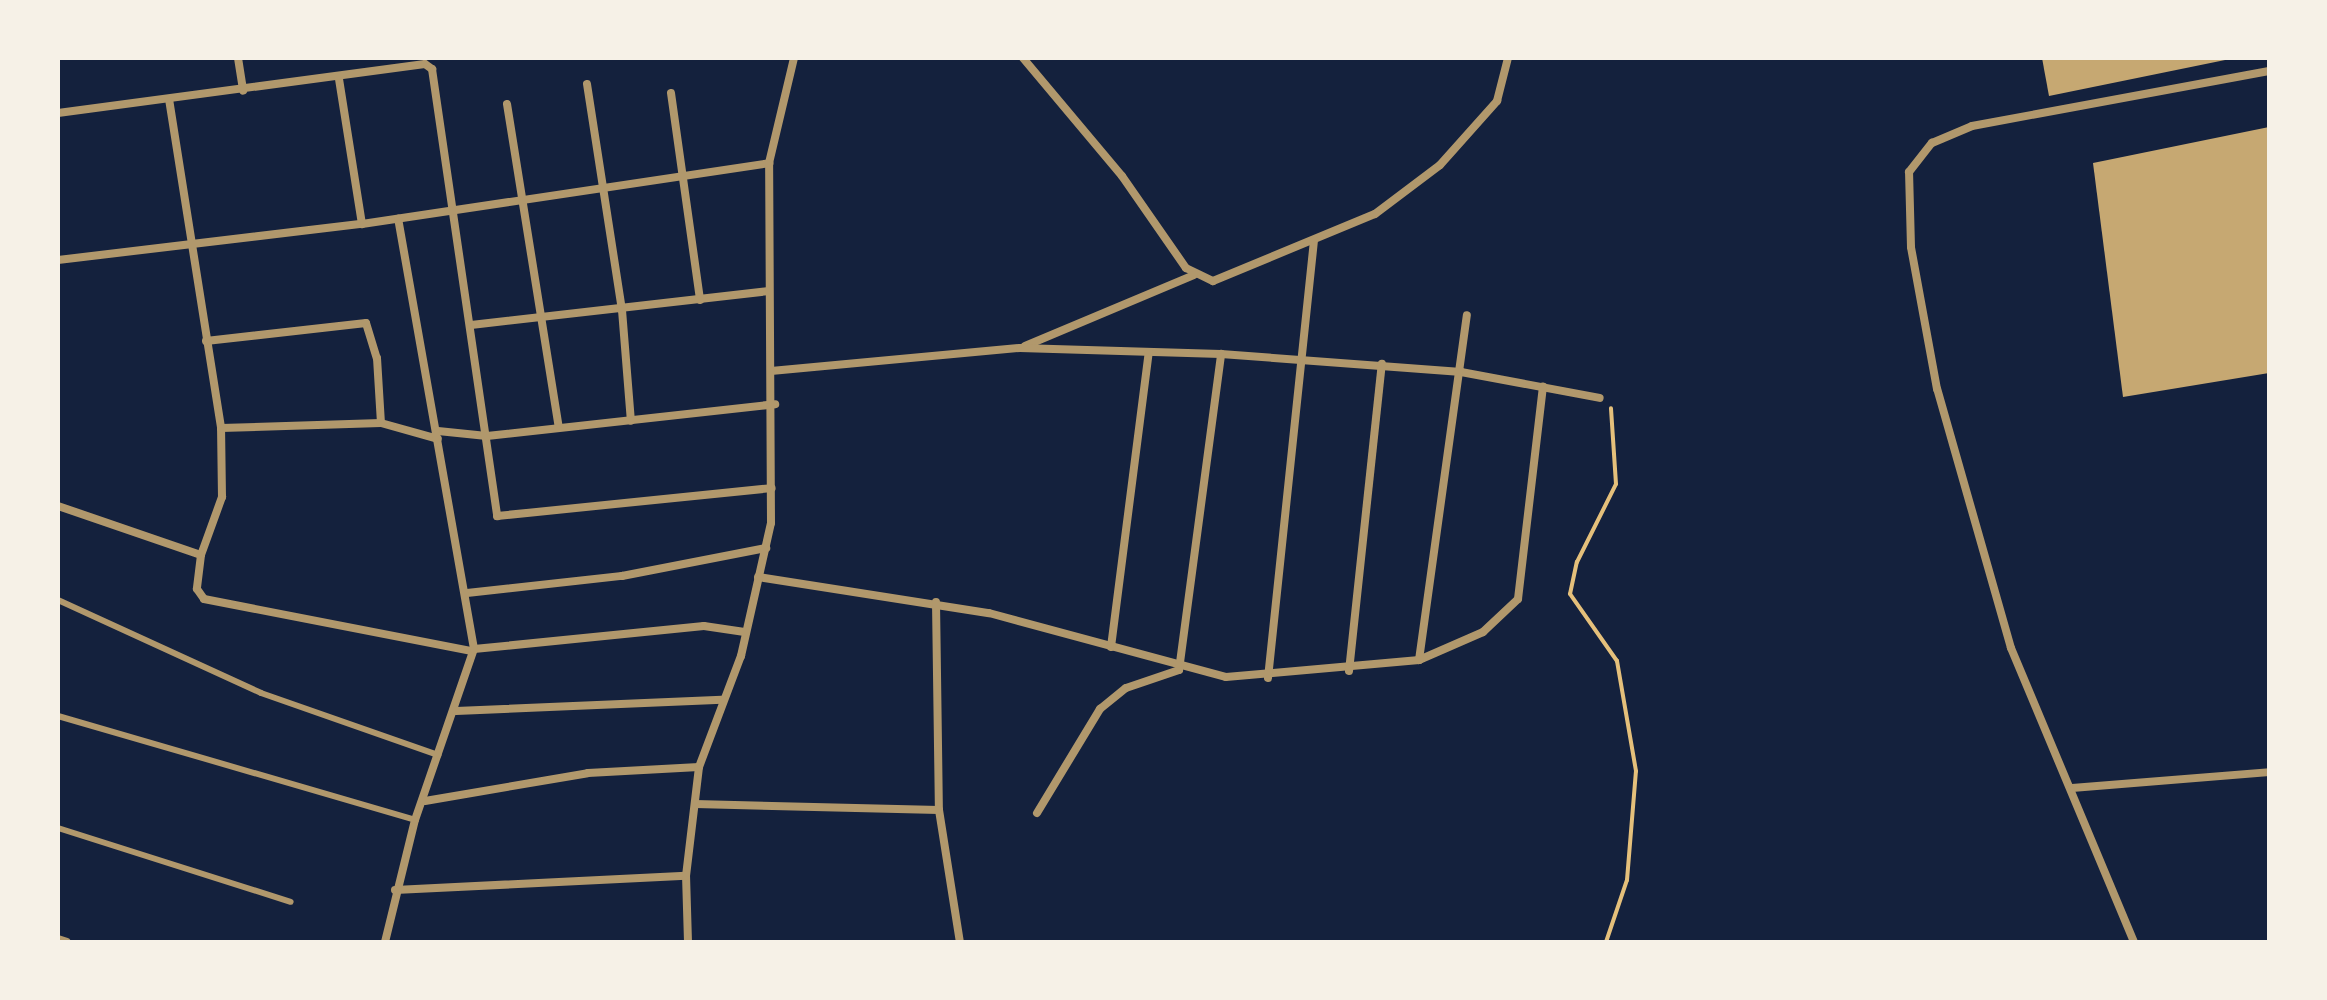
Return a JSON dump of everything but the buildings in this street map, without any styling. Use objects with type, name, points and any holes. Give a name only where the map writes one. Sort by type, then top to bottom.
[{"type":"street","points":[[238,58],[243,91]]},
{"type":"street","points":[[688,942],[686,876],[699,767],[745,632],[766,548],[775,404],[769,291],[769,163],[794,58]]},
{"type":"street","points":[[1023,58],[1194,275]]},
{"type":"street","points":[[1020,348],[1194,275],[1223,279],[1375,214],[1440,165],[1497,101],[1508,58]]},
{"type":"street","points":[[58,113],[432,69],[449,210],[503,520],[772,488]]},
{"type":"street","points":[[2134,942],[2072,788],[2020,678],[1937,389],[1911,247],[1909,172],[1932,143],[1972,126],[2269,71]]},
{"type":"street","points":[[339,79],[362,224]]},
{"type":"street","points":[[587,84],[601,191],[622,310],[631,421]]},
{"type":"street","points":[[671,93],[700,300]]},
{"type":"street","points":[[169,99],[221,428],[222,497],[201,555],[197,589],[204,599],[473,650],[704,626],[745,632]]},
{"type":"street","points":[[507,104],[519,200],[559,427]]},
{"type":"street","points":[[58,260],[362,224],[601,191],[769,163]]},
{"type":"street","points":[[385,942],[395,890],[415,820],[425,801],[438,755],[456,711],[473,650],[467,593],[398,219]]},
{"type":"street","points":[[1268,678],[1314,240]]},
{"type":"street","points":[[471,325],[769,291]]},
{"type":"street","points":[[1419,660],[1467,315]]},
{"type":"street","points":[[206,341],[366,323],[377,358],[381,423]]},
{"type":"street","points":[[771,371],[1020,348],[1221,354],[1461,372],[1600,398]]},
{"type":"street","points":[[1111,647],[1149,352]]},
{"type":"street","points":[[1179,670],[1221,354]]},
{"type":"street","points":[[1349,671],[1382,364]]},
{"type":"street","points":[[758,577],[936,602],[1111,647],[1179,670],[1268,678],[1349,671],[1419,660],[1483,632],[1518,599],[1543,386]]},
{"type":"street","points":[[221,428],[381,423],[438,435],[487,436],[775,404]]},
{"type":"street","points":[[58,506],[201,555]]},
{"type":"street","points":[[467,593],[622,576],[766,548]]},
{"type":"street","points":[[936,602],[939,810],[960,942]]},
{"type":"street","points":[[1037,813],[1100,709],[1126,688],[1179,670]]},
{"type":"street","points":[[456,711],[722,700]]},
{"type":"street","points":[[425,801],[588,773],[699,767]]},
{"type":"street","points":[[2072,788],[2269,772]]},
{"type":"street","points":[[695,804],[939,810]]},
{"type":"street","points":[[395,890],[686,876]]},
{"type":"street","points":[[58,939],[67,942]]},
{"type":"lane","points":[[58,600],[261,693],[438,755]]},
{"type":"lane","points":[[58,716],[415,820]]},
{"type":"lane","points":[[58,828],[291,902]]},
{"type":"path","points":[[1600,398],[1615,415],[1616,484],[1577,562],[1570,594],[1617,661],[1636,771],[1627,880],[1606,942]]}]
